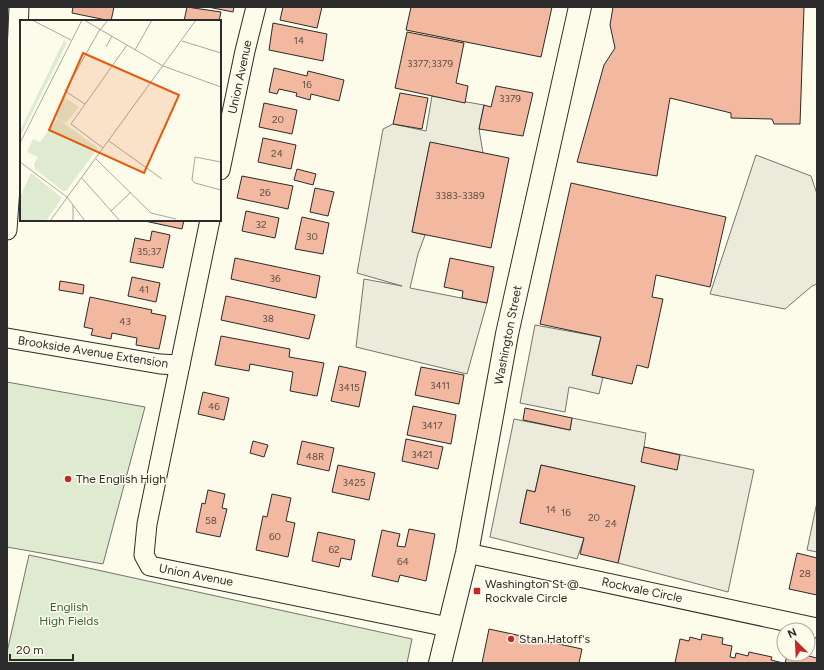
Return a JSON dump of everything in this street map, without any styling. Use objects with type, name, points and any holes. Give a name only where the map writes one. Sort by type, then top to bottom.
[{"type":"main road","name":"Washington Street","points":[[440,663],[467,553],[507,334],[580,7]]},
{"type":"street","points":[[7,230],[13,144],[19,7]]},
{"type":"street","name":"Union Avenue","points":[[221,165],[245,51],[256,7]]},
{"type":"street","name":"Union Avenue","points":[[210,221],[147,524],[144,555],[150,566],[448,627]]},
{"type":"street","name":"Brookside Avenue Extension","points":[[7,338],[160,364],[180,365]]},
{"type":"street","name":"Rockvale Circle","points":[[467,553],[817,628]]},
{"type":"green space","points":[[7,382],[145,407],[103,564],[7,547]]},
{"type":"green space","name":"English High Fields","points":[[29,555],[412,639],[407,663],[7,663],[7,652]]},
{"type":"shaded area","points":[[432,96],[484,105],[479,129],[483,153],[430,143],[412,232],[425,235],[418,254],[410,288],[487,303],[467,374],[356,347],[364,279],[402,286],[357,273],[383,129],[393,124],[426,131]]},
{"type":"shaded area","points":[[756,155],[811,176],[817,194],[817,284],[812,286],[785,309],[710,294]]},
{"type":"shaded area","points":[[535,325],[601,337],[592,375],[603,377],[599,394],[569,387],[565,412],[520,403]]},
{"type":"shaded area","points":[[572,418],[646,433],[644,447],[754,470],[728,592],[618,563],[635,486],[541,465],[535,492],[527,490],[520,523],[584,538],[577,559],[490,537],[514,419],[570,430]]},
{"type":"shaded area","points":[[817,502],[817,552],[807,550]]},
{"type":"building","points":[[73,7],[114,7],[111,20],[72,13]]},
{"type":"building","points":[[187,7],[221,12],[219,20],[184,20]]},
{"type":"building","points":[[208,7],[234,7],[233,12]]},
{"type":"building","points":[[283,7],[322,7],[317,28],[280,20]]},
{"type":"building","points":[[411,7],[552,7],[541,57],[406,30]]},
{"type":"building","points":[[613,7],[804,7],[800,124],[774,124],[772,119],[731,118],[731,113],[670,98],[657,176],[577,162],[604,65],[615,48],[610,25]]},
{"type":"building","points":[[273,23],[327,34],[323,61],[269,50]]},
{"type":"building","points":[[407,32],[464,43],[456,83],[468,86],[465,103],[395,88]]},
{"type":"building","points":[[274,68],[307,76],[308,71],[344,80],[339,101],[311,94],[310,100],[296,96],[297,93],[279,89],[277,94],[269,92]]},
{"type":"building","points":[[496,86],[533,93],[523,136],[479,129],[484,105],[491,107]]},
{"type":"building","points":[[400,93],[428,98],[422,129],[393,124]]},
{"type":"building","points":[[264,103],[297,110],[292,134],[259,127]]},
{"type":"building","points":[[263,138],[296,145],[291,169],[258,162]]},
{"type":"building","points":[[430,142],[509,158],[491,248],[412,232]]},
{"type":"building","points":[[297,169],[316,174],[313,185],[294,180]]},
{"type":"building","points":[[242,176],[293,186],[288,209],[237,198]]},
{"type":"building","points":[[571,183],[726,217],[710,287],[656,275],[652,297],[663,299],[648,368],[637,365],[632,384],[592,375],[601,337],[540,324]]},
{"type":"building","points":[[315,188],[334,192],[328,216],[310,212]]},
{"type":"building","points":[[246,211],[279,218],[275,238],[242,231]]},
{"type":"building","points":[[302,217],[329,223],[323,254],[295,249]]},
{"type":"building","points":[[145,221],[184,221],[182,229]]},
{"type":"building","points":[[152,231],[170,235],[163,268],[130,262],[135,238],[150,241]]},
{"type":"building","points":[[235,258],[320,276],[316,298],[231,279]]},
{"type":"building","points":[[450,258],[494,267],[487,303],[462,298],[463,291],[444,287]]},
{"type":"building","points":[[132,277],[160,283],[156,302],[128,296]]},
{"type":"building","points":[[60,281],[84,285],[83,294],[59,290]]},
{"type":"building","points":[[226,296],[315,315],[309,339],[221,320]]},
{"type":"building","points":[[90,297],[152,310],[151,313],[166,316],[159,349],[136,345],[137,338],[112,333],[111,339],[91,335],[93,329],[84,327]]},
{"type":"building","points":[[221,336],[290,349],[289,357],[324,363],[317,396],[290,391],[293,372],[250,364],[249,371],[215,365]]},
{"type":"building","points":[[339,366],[366,372],[359,407],[331,401]]},
{"type":"building","points":[[421,367],[464,375],[459,404],[415,395]]},
{"type":"building","points":[[203,392],[229,398],[224,420],[198,414]]},
{"type":"building","points":[[413,406],[456,415],[451,444],[407,435]]},
{"type":"building","points":[[525,408],[572,418],[570,430],[523,420]]},
{"type":"building","points":[[406,439],[443,447],[438,469],[402,461]]},
{"type":"building","points":[[253,441],[268,445],[264,457],[250,453]]},
{"type":"building","points":[[302,441],[334,448],[329,471],[297,464]]},
{"type":"building","points":[[644,447],[680,455],[677,470],[641,462]]},
{"type":"building","points":[[338,465],[375,473],[369,500],[332,492]]},
{"type":"building","points":[[541,465],[635,486],[618,563],[580,554],[584,538],[520,523],[527,490],[535,492]]},
{"type":"building","points":[[208,490],[225,494],[222,508],[227,509],[220,537],[196,532],[202,503],[205,504]]},
{"type":"building","points":[[272,494],[291,498],[286,521],[295,523],[288,557],[256,550],[263,516],[267,517]]},
{"type":"building","points":[[409,529],[435,534],[426,581],[400,575],[398,582],[372,576],[382,530],[400,534],[397,546],[405,547]]},
{"type":"building","points":[[318,532],[355,540],[351,560],[341,558],[339,567],[312,561]]},
{"type":"building","points":[[797,553],[817,558],[817,595],[789,589]]},
{"type":"building","name":"Stan Hatoff's","points":[[489,629],[582,649],[579,663],[482,663]]},
{"type":"building","points":[[702,634],[723,638],[722,644],[732,646],[730,657],[735,658],[736,653],[748,656],[749,652],[772,657],[771,660],[783,663],[675,663],[680,639],[689,641],[690,637],[701,640]]},
{"type":"building","points":[[817,658],[817,663],[785,663],[816,662]]},
{"type":"place","name":"The English High","points":[[68,479]]},
{"type":"place","name":"Washington St @ Rockvale Circle","points":[[477,591]]},
{"type":"place","name":"Stan Hatoff's","points":[[511,639]]}]
